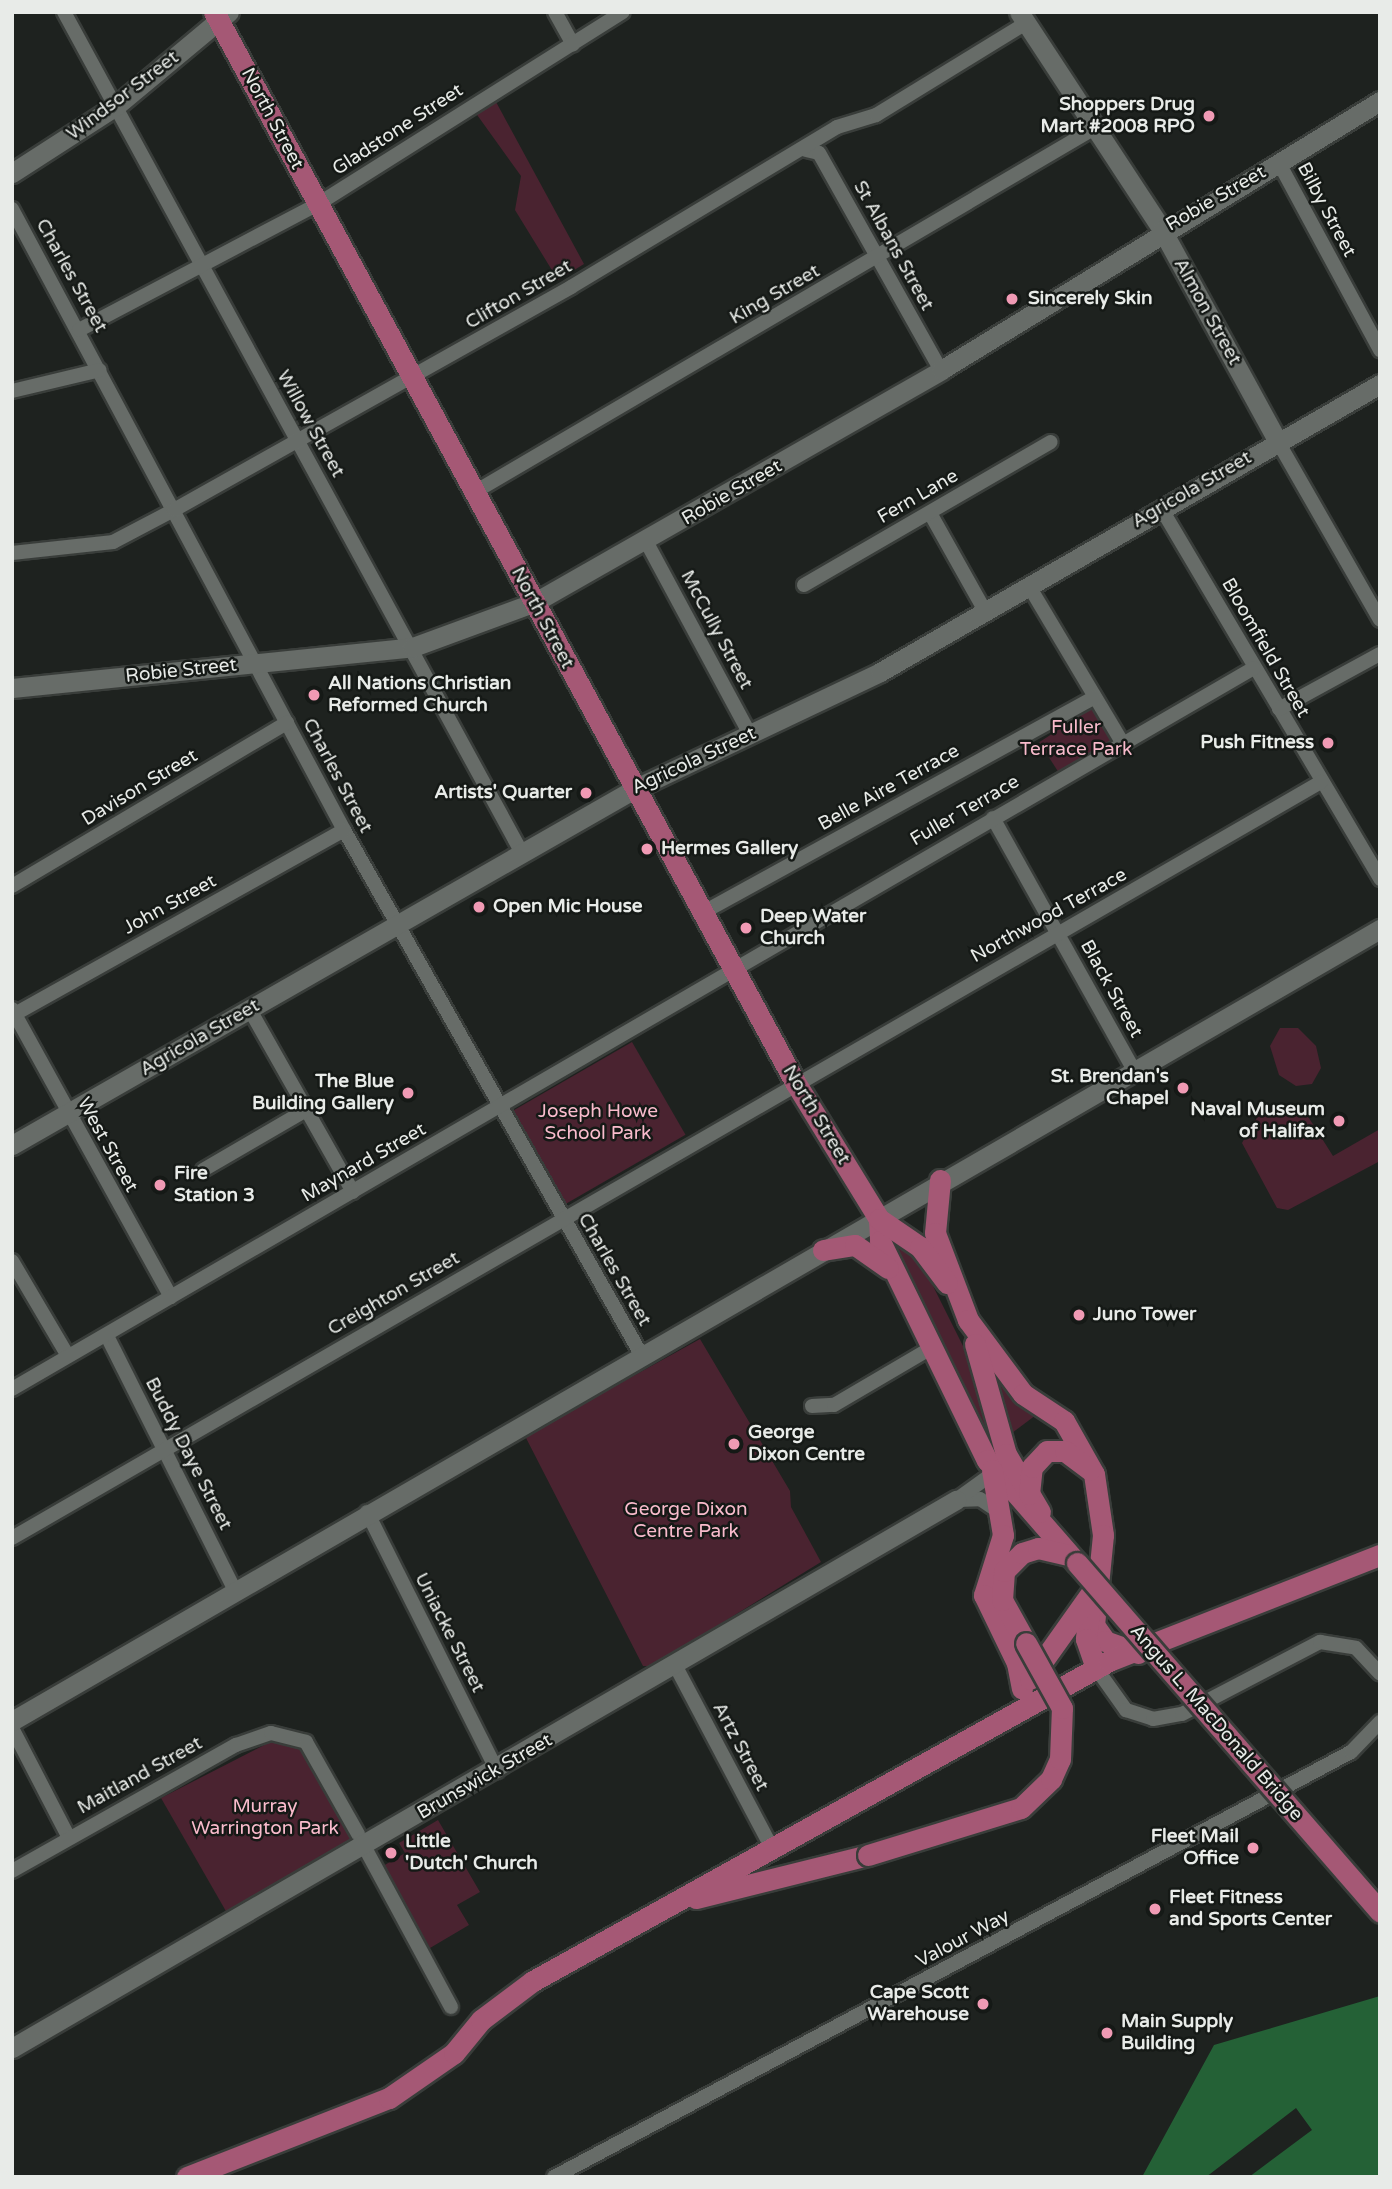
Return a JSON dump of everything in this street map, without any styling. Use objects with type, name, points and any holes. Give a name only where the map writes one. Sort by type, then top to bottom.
[{"type":"main road","name":"North Street","points":[[221,15],[472,493],[535,602],[795,1083],[879,1219],[920,1247],[968,1320],[997,1465]]},
{"type":"main road","points":[[940,1180],[935,1233],[968,1320],[1008,1378],[1075,1436],[1094,1474],[1102,1535],[1094,1625],[1099,1634],[1138,1653]]},
{"type":"main road","name":"North Street","points":[[879,1219],[880,1241],[900,1284],[931,1348],[997,1465]]},
{"type":"main road","points":[[823,1250],[855,1245],[870,1250],[900,1284]]},
{"type":"main road","points":[[1029,1494],[1032,1466],[1047,1451],[1072,1454],[1094,1474]]},
{"type":"main road","points":[[997,1465],[1003,1535],[984,1595],[1017,1663],[1022,1689]]},
{"type":"main road","name":"Angus L. MacDonald Bridge","points":[[997,1465],[1029,1494],[1052,1535]]},
{"type":"main road","name":"Angus L. MacDonald Bridge","points":[[997,1465],[1052,1535],[1380,1912]]},
{"type":"main road","points":[[664,1906],[868,1855],[1021,1808],[1051,1779],[1060,1759],[1062,1708],[1008,1612],[1000,1585],[1011,1561],[1042,1548],[1073,1559]]},
{"type":"main road","points":[[193,2175],[389,2098],[454,2053],[507,1998],[771,1846],[997,1726],[1096,1668],[1138,1653],[1266,1595],[1380,1555]]},
{"type":"main road","points":[[1096,1668],[1086,1639],[1098,1581]]},
{"type":"main road","points":[[997,1726],[1022,1689],[1062,1642],[1098,1581]]},
{"type":"street","name":"Willow Street","points":[[64,12],[204,265],[294,437],[413,647],[522,853]]},
{"type":"street","points":[[555,12],[573,44]]},
{"type":"street","name":"Gladstone Street","points":[[79,330],[318,204],[623,12]]},
{"type":"street","name":"Windsor Street","points":[[12,173],[116,106],[221,15]]},
{"type":"street","name":"Almon Street","points":[[1023,17],[1162,230],[1380,620]]},
{"type":"street","name":"Clifton Street","points":[[12,553],[113,542],[174,510],[294,437],[411,379],[806,150],[837,127],[876,115],[1023,17]]},
{"type":"street","name":"Robie Street","points":[[12,688],[413,647],[535,602],[647,543],[941,370],[1162,230],[1380,101]]},
{"type":"street","name":"King Street","points":[[472,493],[1096,128]]},
{"type":"street","name":"St Albans Street","points":[[806,150],[819,153],[941,370]]},
{"type":"street","name":"Bilby Street","points":[[1279,163],[1380,350]]},
{"type":"street","name":"Charles Street","points":[[12,209],[344,830],[562,1219],[641,1354]]},
{"type":"street","points":[[12,391],[100,370]]},
{"type":"street","name":"Agricola Street","points":[[12,1145],[634,789],[750,734],[985,611],[1277,440],[1380,384]]},
{"type":"street","name":"Fern Lane","points":[[804,585],[1051,442]]},
{"type":"street","name":"Bloomfield Street","points":[[1161,508],[1380,879]]},
{"type":"street","points":[[930,513],[985,611]]},
{"type":"street","name":"McCully Street","points":[[647,543],[750,734]]},
{"type":"street","points":[[1029,586],[1122,742]]},
{"type":"street","points":[[1279,709],[1380,654]]},
{"type":"street","name":"Fuller Terrace","points":[[733,968],[1254,668]]},
{"type":"street","name":"Belle Aire Terrace","points":[[702,913],[1095,697]]},
{"type":"street","name":"Davison Street","points":[[12,886],[286,723]]},
{"type":"street","name":"Northwood Terrace","points":[[795,1083],[1321,782]]},
{"type":"street","name":"Black Street","points":[[993,818],[1133,1069]]},
{"type":"street","name":"John Street","points":[[14,1011],[344,830]]},
{"type":"street","points":[[12,1721],[641,1354],[879,1219],[940,1180],[1380,929]]},
{"type":"street","name":"Maynard Street","points":[[12,1388],[107,1336],[733,968]]},
{"type":"street","points":[[250,1010],[353,1192]]},
{"type":"street","name":"West Street","points":[[14,1011],[67,1113],[171,1297]]},
{"type":"street","name":"Creighton Street","points":[[12,1538],[795,1083]]},
{"type":"street","points":[[203,1170],[306,1110]]},
{"type":"street","points":[[12,1261],[68,1356]]},
{"type":"street","name":"Buddy Daye Street","points":[[107,1336],[234,1590]]},
{"type":"street","points":[[812,1406],[834,1405],[931,1348]]},
{"type":"street","name":"Brunswick Street","points":[[12,2048],[361,1840],[497,1771],[956,1500],[997,1465]]},
{"type":"street","points":[[956,1500],[980,1499],[1000,1513]]},
{"type":"street","name":"Uniacke Street","points":[[367,1513],[497,1771]]},
{"type":"street","points":[[1096,1668],[1126,1710],[1153,1719],[1182,1714],[1320,1642],[1356,1647],[1380,1674]]},
{"type":"street","name":"Artz Street","points":[[675,1665],[771,1846]]},
{"type":"street","name":"Valour Way","points":[[554,2177],[1351,1752],[1380,1722]]},
{"type":"street","points":[[12,1728],[69,1838]]},
{"type":"street","name":"Maitland Street","points":[[12,1871],[257,1735],[292,1733],[322,1765],[361,1840]]},
{"type":"street","points":[[361,1840],[451,2007]]},
{"type":"green space","points":[[495,100],[584,264],[558,280],[515,210],[521,176],[475,112]]},
{"type":"green space","name":"Fuller Terrace Park","points":[[1092,708],[1113,740],[1060,774],[1039,742]]},
{"type":"green space","points":[[1280,1028],[1298,1028],[1316,1046],[1321,1068],[1312,1084],[1296,1086],[1279,1075],[1270,1046]]},
{"type":"green space","name":"Joseph Howe School Park","points":[[632,1042],[686,1135],[566,1204],[512,1111]]},
{"type":"green space","points":[[1287,1104],[1302,1107],[1333,1156],[1380,1129],[1380,1161],[1288,1210],[1277,1208],[1242,1143],[1256,1118]]},
{"type":"green space","points":[[888,1237],[917,1257],[965,1350],[996,1443],[991,1446]]},
{"type":"green space","name":"George Dixon Centre Park","points":[[700,1339],[790,1491],[791,1507],[821,1562],[652,1666],[643,1666],[525,1436]]},
{"type":"green space","points":[[995,1373],[1036,1415],[1008,1436],[991,1375]]},
{"type":"green space","name":"Murray Warrington Park","points":[[270,1742],[292,1742],[306,1751],[355,1842],[227,1913],[161,1798]]},
{"type":"green space","points":[[438,1820],[480,1892],[457,1905],[469,1925],[430,1948],[383,1866],[405,1853],[399,1843]]},
{"type":"shaded area","points":[[1380,1996],[1380,2177],[1249,2177],[1312,2130],[1296,2108],[1206,2177],[1142,2177],[1214,2045]]},
{"type":"place","name":"Shoppers Drug Mart #2008 RPO","points":[[1209,116]]},
{"type":"place","name":"Sincerely Skin","points":[[1012,299]]},
{"type":"place","name":"All Nations Christian Reformed Church","points":[[314,695]]},
{"type":"place","name":"Push Fitness","points":[[1328,743]]},
{"type":"place","name":"Artists' Quarter","points":[[586,793]]},
{"type":"place","name":"Hermes Gallery","points":[[647,849]]},
{"type":"place","name":"Open Mic House","points":[[479,907]]},
{"type":"place","name":"Deep Water Church","points":[[746,928]]},
{"type":"place","name":"St. Brendan's Chapel","points":[[1183,1088]]},
{"type":"place","name":"The Blue Building Gallery","points":[[408,1093]]},
{"type":"place","name":"Naval Museum of Halifax","points":[[1339,1121]]},
{"type":"place","name":"Fire Station 3","points":[[160,1185]]},
{"type":"place","name":"Juno Tower","points":[[1079,1315]]},
{"type":"place","name":"George Dixon Centre","points":[[734,1444]]},
{"type":"place","name":"Fleet Mail Office","points":[[1253,1848]]},
{"type":"place","name":"Little 'Dutch' Church","points":[[391,1853]]},
{"type":"place","name":"Fleet Fitness and Sports Center","points":[[1155,1909]]},
{"type":"place","name":"Cape Scott Warehouse","points":[[983,2004]]},
{"type":"place","name":"Main Supply Building","points":[[1107,2033]]}]
